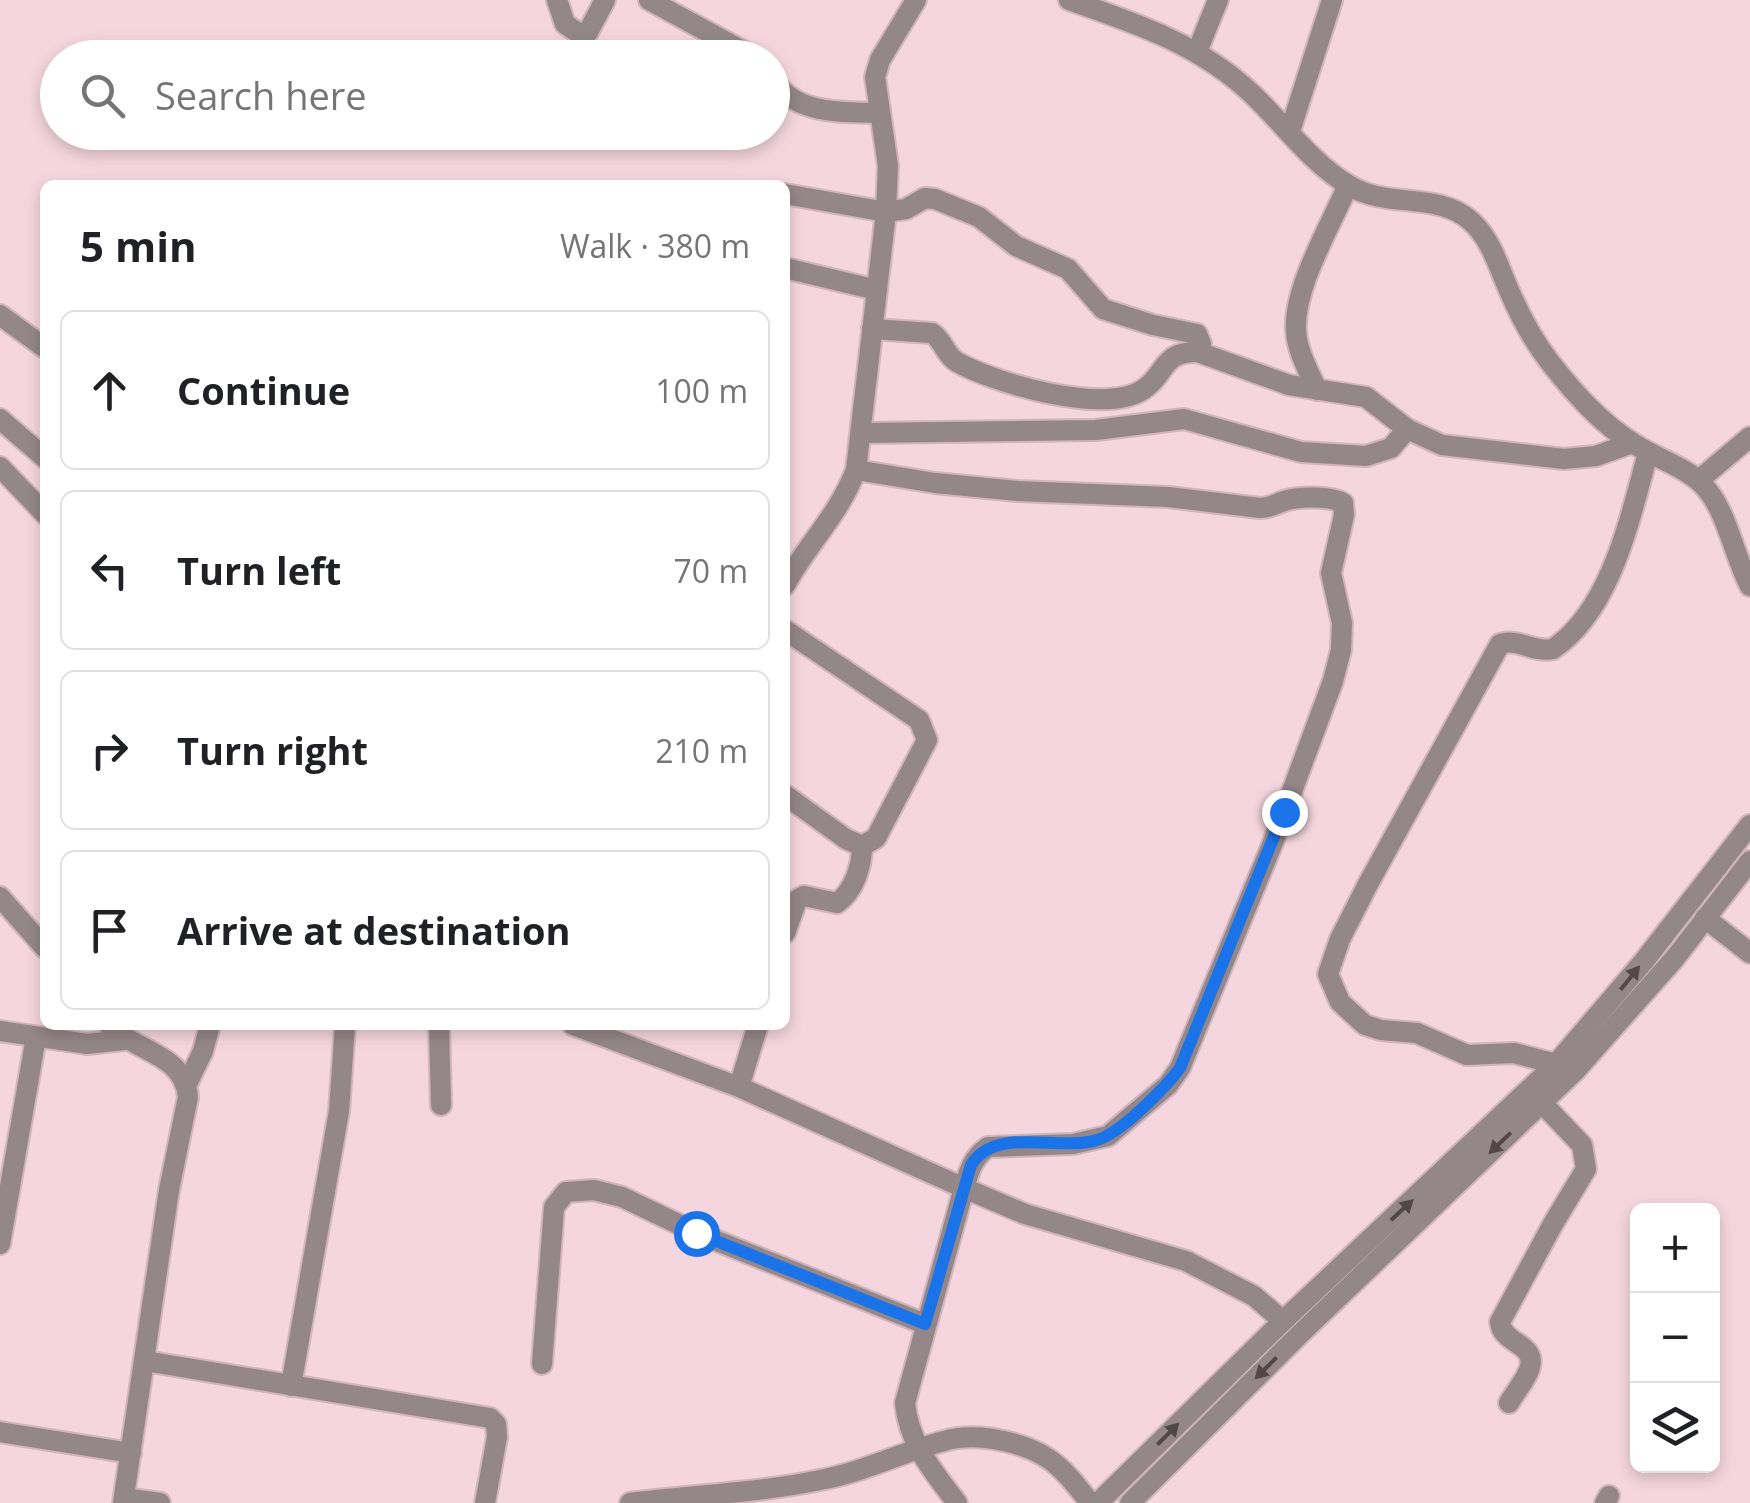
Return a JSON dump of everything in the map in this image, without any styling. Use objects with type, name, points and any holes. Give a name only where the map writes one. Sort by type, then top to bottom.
[{"type":"street","points":[[556,0],[564,24],[580,34],[594,25],[605,0]]},
{"type":"street","points":[[649,0],[723,40]]},
{"type":"street","points":[[790,578],[844,501],[856,470],[886,212],[888,166],[875,78],[880,60],[916,0]]},
{"type":"street","points":[[1070,0],[1197,52],[1248,90],[1348,185],[1370,196],[1449,208],[1468,219],[1488,244],[1525,324],[1546,357],[1602,421],[1640,448],[1699,480],[1713,497],[1747,572]]},
{"type":"street","points":[[1197,52],[1218,0]]},
{"type":"street","points":[[1290,132],[1332,0]]},
{"type":"street","points":[[790,98],[841,112],[880,113]]},
{"type":"street","points":[[1317,390],[1296,333],[1297,312],[1306,281],[1348,185]]},
{"type":"street","points":[[790,195],[886,212],[906,209],[925,198],[936,199],[969,212],[1016,246],[1068,270],[1103,309],[1197,334],[1201,344],[1198,352]]},
{"type":"street","points":[[790,269],[877,290]]},
{"type":"street","points":[[0,314],[40,344]]},
{"type":"street","points":[[872,329],[932,333],[949,357],[992,379],[1028,390],[1109,398],[1142,392],[1173,356],[1198,352],[1289,385],[1366,397],[1407,429],[1442,445],[1537,457],[1596,456],[1640,448]]},
{"type":"street","points":[[0,419],[40,454]]},
{"type":"street","points":[[862,433],[1096,430],[1184,419],[1302,452],[1366,456],[1391,448],[1407,429]]},
{"type":"street","points":[[1699,480],[1750,437]]},
{"type":"street","points":[[1556,1064],[1514,1053],[1466,1054],[1417,1034],[1366,1025],[1340,1002],[1328,974],[1361,898],[1500,644],[1507,641],[1535,650],[1553,649],[1589,610],[1608,580],[1640,448]]},
{"type":"street","points":[[0,467],[40,509]]},
{"type":"street","points":[[856,470],[936,483],[1168,497],[1260,508],[1288,500],[1333,498],[1340,500],[1345,509],[1331,572],[1342,623],[1341,650],[1333,681],[1272,845],[1180,1068],[1168,1085],[1108,1136],[1073,1144],[988,1146],[971,1165],[905,1403],[908,1427],[918,1449],[957,1503]]},
{"type":"street","points":[[790,633],[919,720],[925,729],[924,751],[876,838],[862,846]]},
{"type":"street","points":[[790,799],[862,846]]},
{"type":"street","points":[[1098,1503],[1283,1321],[1556,1064],[1644,961],[1750,825]]},
{"type":"street","points":[[790,919],[797,900],[804,896],[831,903],[842,901],[858,871],[862,846]]},
{"type":"street","points":[[1130,1503],[1299,1334],[1542,1103],[1662,972],[1750,861]]},
{"type":"street","points":[[0,897],[40,942]]},
{"type":"street","points":[[1705,918],[1750,954]]},
{"type":"street","points":[[160,1503],[124,1500],[187,1084],[209,1030]]},
{"type":"street","points":[[290,1386],[340,1111],[345,1030]]},
{"type":"street","points":[[439,1030],[441,1105]]},
{"type":"street","points":[[738,1086],[756,1030]]},
{"type":"street","points":[[0,1031],[87,1044],[116,1032],[173,1064],[187,1084]]},
{"type":"street","points":[[609,1031],[1026,1214],[1186,1260],[1254,1296],[1283,1321]]},
{"type":"street","points":[[0,1244],[6,1169],[36,1037]]},
{"type":"street","points":[[1508,1403],[1528,1373],[1530,1356],[1526,1348],[1506,1337],[1500,1322],[1586,1169],[1582,1146],[1542,1103]]},
{"type":"street","points":[[542,1364],[554,1207],[566,1192],[577,1190],[622,1197],[696,1233],[925,1324]]},
{"type":"street","points":[[145,1361],[494,1420],[497,1437],[485,1503]]},
{"type":"street","points":[[0,1432],[131,1453]]},
{"type":"street","points":[[630,1503],[820,1480],[871,1468],[948,1439],[979,1438],[1044,1456],[1059,1467],[1090,1503]]},
{"type":"route","points":[[696,1233],[925,1324],[971,1165],[978,1153],[988,1146],[1073,1144],[1108,1136],[1168,1085],[1180,1068],[1284,812]]}]
